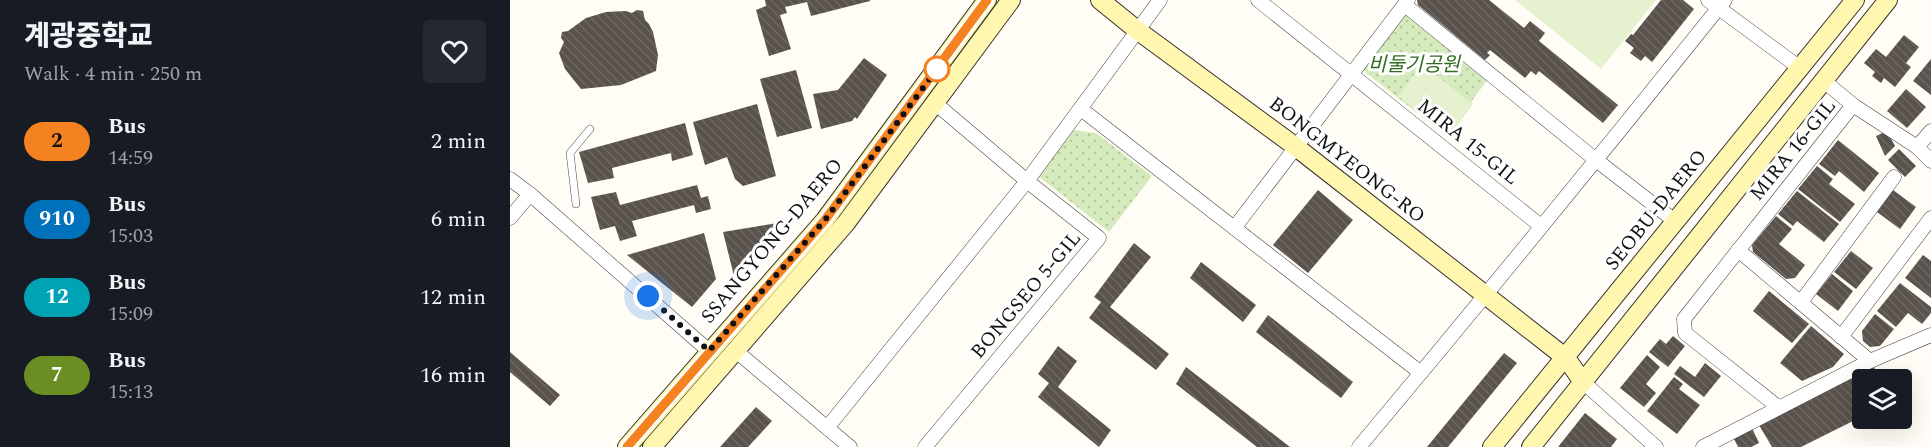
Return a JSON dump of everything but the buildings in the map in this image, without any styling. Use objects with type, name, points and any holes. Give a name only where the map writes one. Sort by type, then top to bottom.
[{"type":"main road","name":"SSANGYONG-DAERO","points":[[627,447],[825,220],[987,0]]},
{"type":"main road","points":[[652,447],[846,224],[1011,0]]},
{"type":"main road","name":"BONGMYEONG-RO","points":[[1100,0],[1296,147],[1566,358],[1583,382]]},
{"type":"main road","name":"SEOBU-DAERO","points":[[1492,447],[1855,0]]},
{"type":"main road","points":[[1531,447],[1888,0]]},
{"type":"street","points":[[827,428],[1027,181],[1160,0]]},
{"type":"street","name":"MIRA 15-GIL","points":[[1258,0],[1541,226]]},
{"type":"street","points":[[1235,227],[1406,2],[1596,160],[1675,221]]},
{"type":"street","points":[[1359,447],[1486,297],[1596,160],[1717,3],[1800,68]]},
{"type":"street","points":[[1824,81],[1853,105]]},
{"type":"street","name":"BONGSEO 5-GIL","points":[[924,447],[1099,238],[935,103]]},
{"type":"street","name":"MIRA 16-GIL","points":[[1778,407],[1685,333],[1684,319],[1853,105],[1917,147],[1931,161]]},
{"type":"street","points":[[1081,109],[1421,373]]},
{"type":"street","points":[[1917,147],[1931,131]]},
{"type":"street","points":[[1801,302],[1894,177]]},
{"type":"street","points":[[510,179],[709,351],[714,376]]},
{"type":"street","points":[[510,218],[530,194]]},
{"type":"street","points":[[1841,337],[1931,218]]},
{"type":"street","points":[[1738,250],[1870,361]]},
{"type":"street","points":[[732,326],[736,351]]},
{"type":"street","points":[[1703,447],[1870,361],[1931,335]]},
{"type":"street","points":[[709,351],[736,351],[850,447]]},
{"type":"street","points":[[1583,382],[1656,447]]},
{"type":"lane","points":[[576,204],[570,153],[590,129]]},
{"type":"green space","points":[[1515,0],[1656,0],[1601,69]]},
{"type":"green space","name":"비둘기공원","points":[[1408,15],[1488,79],[1471,102],[1473,104],[1448,137],[1365,72],[1362,64],[1401,16]]},
{"type":"green space","points":[[1422,64],[1472,104],[1448,135],[1398,96]]},
{"type":"green space","points":[[1074,130],[1096,133],[1152,176],[1109,232],[1038,176]]},
{"type":"bus line","name":"2","points":[[627,447],[825,220],[987,0]]},
{"type":"route","points":[[648,296],[709,351],[825,220],[937,69]]}]
